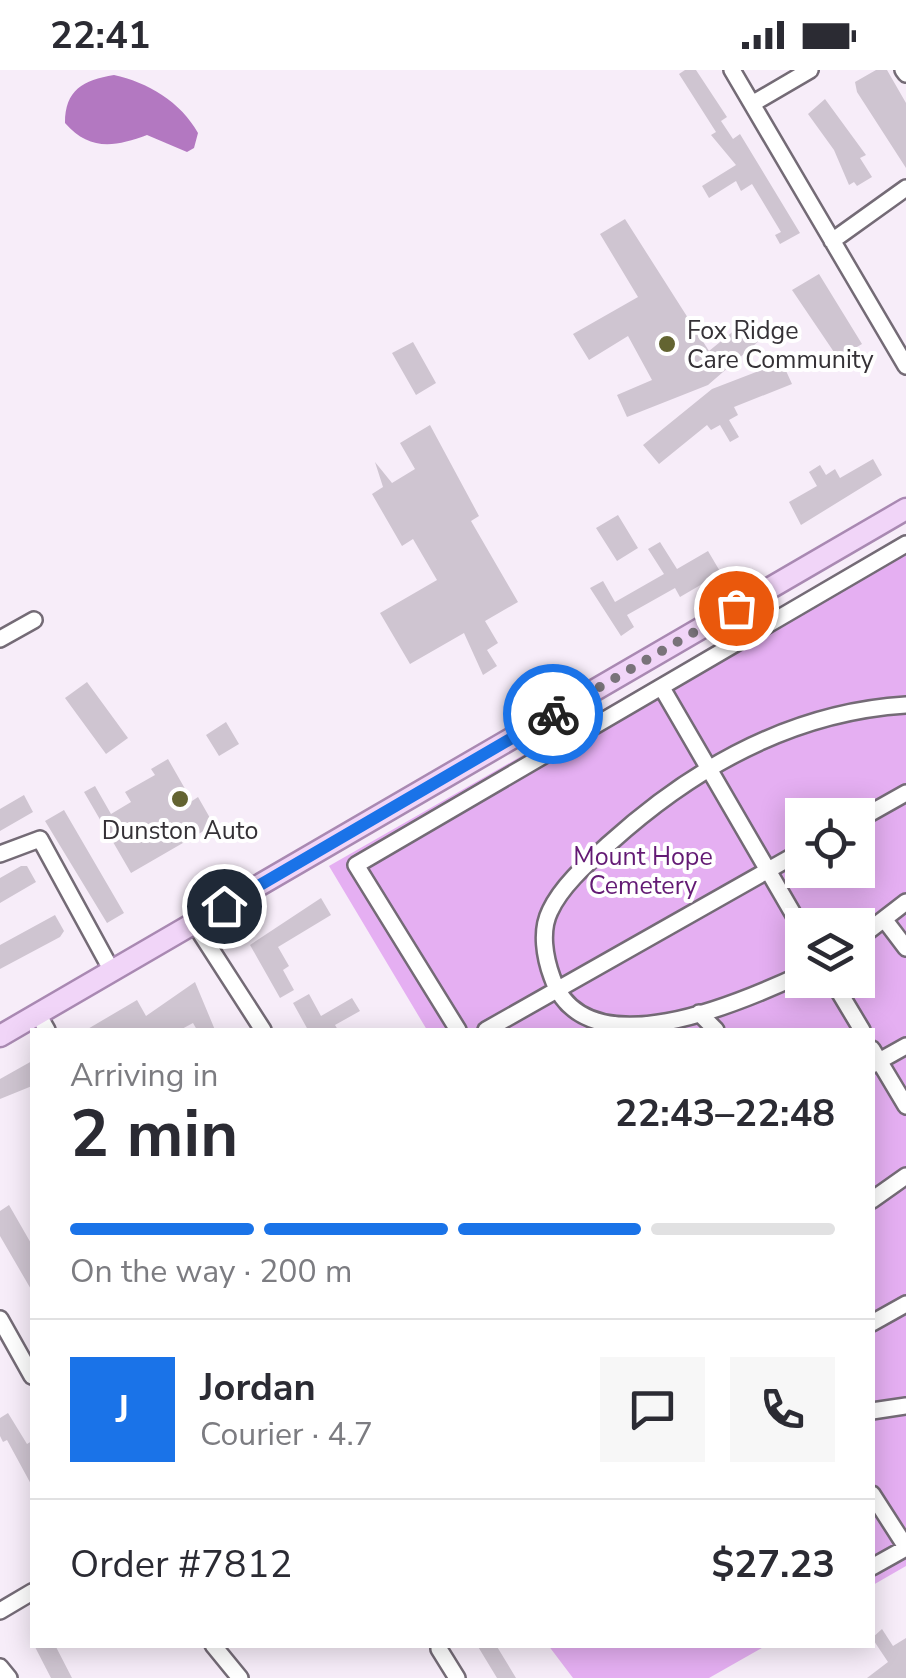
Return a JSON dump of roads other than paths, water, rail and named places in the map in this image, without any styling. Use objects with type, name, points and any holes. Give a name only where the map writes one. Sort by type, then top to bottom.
[{"type":"main road","points":[[0,1036],[42,1022],[112,971],[906,509]]},
{"type":"street","points":[[732,70],[906,366]]},
{"type":"street","points":[[752,104],[810,70]]},
{"type":"street","points":[[832,241],[906,188]]},
{"type":"street","points":[[457,1028],[356,865],[906,544]]},
{"type":"street","points":[[0,639],[34,620]]},
{"type":"street","points":[[662,688],[790,908]]},
{"type":"street","points":[[785,982],[750,998],[656,1028],[592,1020],[556,990],[544,954],[549,912],[584,866],[645,811],[708,768],[782,731],[852,712],[906,705]]},
{"type":"street","points":[[875,810],[906,792]]},
{"type":"street","points":[[0,854],[40,839],[112,971]]},
{"type":"street","points":[[490,1028],[785,860]]},
{"type":"street","points":[[875,925],[906,902]]},
{"type":"street","points":[[884,918],[906,948]]},
{"type":"street","points":[[194,923],[262,1028]]},
{"type":"street","points":[[843,998],[861,1028]]},
{"type":"street","points":[[699,1014],[714,1028]]},
{"type":"street","points":[[906,1046],[875,1058],[906,1106]]},
{"type":"street","points":[[875,1198],[906,1176]]},
{"type":"street","points":[[875,1321],[906,1304]]},
{"type":"street","points":[[0,1318],[30,1372]]},
{"type":"street","points":[[875,1411],[906,1406]]},
{"type":"street","points":[[875,1499],[906,1548],[875,1566]]},
{"type":"street","points":[[0,1611],[30,1593]]},
{"type":"street","points":[[215,1648],[240,1678]]},
{"type":"street","points":[[439,1649],[456,1678]]},
{"type":"street","points":[[0,1667],[9,1678]]},
{"type":"place","name":"Fox Ridge Care Community","points":[[667,344]]},
{"type":"place","name":"Dunston Auto","points":[[180,799]]},
{"type":"park label","name":"Mount Hope Cemetery","points":[[643,870]]}]
